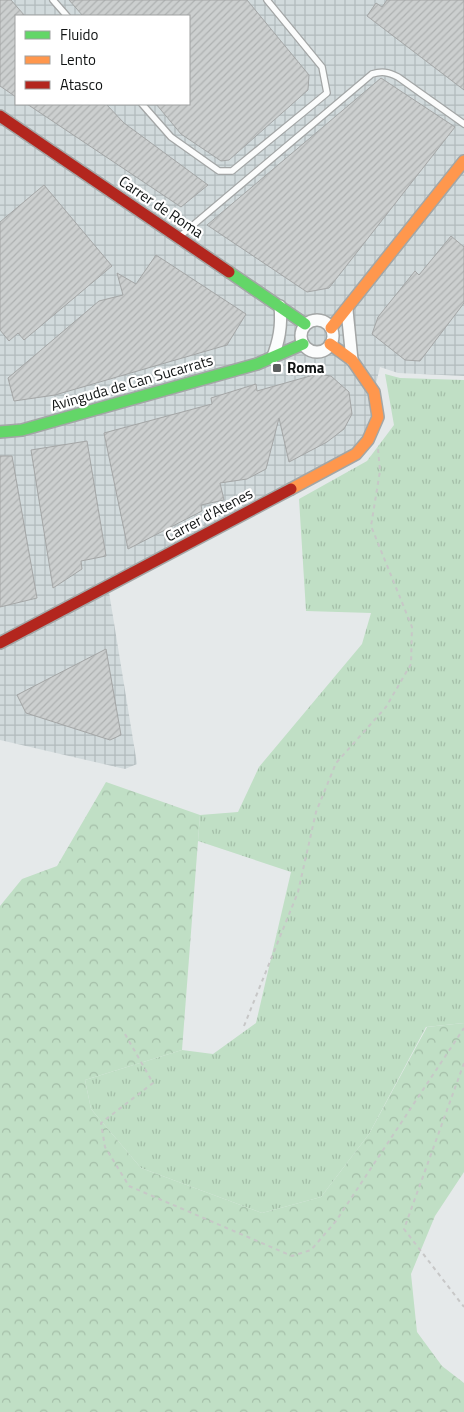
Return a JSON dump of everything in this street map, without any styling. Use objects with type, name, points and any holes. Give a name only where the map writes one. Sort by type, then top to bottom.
[{"type":"street","name":"Carrer de Roma","points":[[0,116],[305,324]]},
{"type":"street","points":[[331,328],[464,161]]},
{"type":"street","points":[[272,359],[280,338],[280,306]]},
{"type":"street","points":[[347,310],[352,360]]},
{"type":"street","points":[[314,320],[320,320],[331,328],[333,334],[330,344],[322,351],[317,352],[303,344],[301,334],[305,324],[314,320]]},
{"type":"street","name":"Avinguda de Can Sucarrats","points":[[0,432],[22,430],[272,359],[303,344]]},
{"type":"street","points":[[330,344],[352,360]]},
{"type":"street","name":"Carrer d'Atenes","points":[[0,643],[356,454],[368,440],[378,417],[374,392],[352,360]]},
{"type":"lane","points":[[53,0],[66,15]]},
{"type":"lane","points":[[143,105],[171,137],[219,171],[232,171],[327,93],[322,67],[267,0]]},
{"type":"lane","points":[[179,237],[372,74],[380,72],[393,74],[464,124]]},
{"type":"path","points":[[244,1026],[298,892],[316,812],[336,763],[386,707],[411,664],[412,627],[371,526],[380,471],[378,446],[368,440]]},
{"type":"path","points":[[125,1034],[153,1083],[101,1123],[105,1147],[129,1186],[292,1256],[310,1250],[336,1221],[464,1028]]},
{"type":"path","points":[[464,1063],[404,1229],[464,1307]]},
{"type":"shaded area","points":[[0,0],[464,0],[464,376],[398,373],[380,367],[374,392],[368,440],[108,586],[137,764],[125,769],[0,740]]},
{"type":"green space","points":[[385,374],[400,378],[464,380],[464,1023],[426,1027],[369,1134],[321,1197],[262,1213],[141,1168],[91,1109],[85,1080],[182,1050],[213,1054],[256,1023],[291,872],[198,841],[200,815],[238,812],[259,767],[362,644],[371,613],[306,611],[299,499],[367,461],[394,425]]},
{"type":"green space","points":[[106,782],[200,815],[182,1050],[85,1080],[91,1109],[141,1168],[262,1213],[321,1197],[369,1134],[427,1027],[464,1023],[464,1172],[435,1216],[411,1274],[417,1332],[442,1366],[464,1383],[464,1412],[0,1412],[0,906],[22,879],[57,866]]},
{"type":"building","points":[[0,0],[11,0],[24,15],[15,15],[15,96],[0,86]]},
{"type":"building","points":[[69,0],[247,0],[309,75],[308,90],[229,160],[221,161],[181,134],[157,105],[190,105],[190,15],[82,15]]},
{"type":"building","points":[[387,0],[464,0],[464,90],[367,16],[376,3],[382,7]]},
{"type":"building","points":[[381,78],[455,127],[329,288],[307,292],[207,225]]},
{"type":"building","points":[[28,105],[107,105],[124,123],[208,185],[181,207]]},
{"type":"building","points":[[44,185],[112,266],[24,340],[18,333],[9,341],[0,330],[0,222]]},
{"type":"building","points":[[451,236],[464,247],[464,303],[420,361],[405,360],[372,334],[378,317],[415,271],[419,275]]},
{"type":"building","points":[[156,255],[246,314],[227,345],[55,395],[14,401],[8,378],[99,301],[123,295],[117,273],[136,284]]},
{"type":"building","points":[[317,374],[331,376],[349,392],[352,414],[344,429],[327,442],[289,462],[279,418],[266,469],[247,479],[220,483],[224,500],[201,505],[202,511],[128,549],[104,433],[212,404],[211,398],[256,384],[257,391]]},
{"type":"building","points":[[87,441],[106,556],[81,561],[82,569],[53,588],[31,450]]},
{"type":"building","points":[[0,456],[12,456],[37,598],[0,607]]},
{"type":"building","points":[[106,649],[121,735],[110,740],[26,713],[17,695]]},
{"type":"traffic: fast","points":[[229,272],[305,324]]},
{"type":"traffic: fast","points":[[0,432],[22,430],[257,364],[303,344]]},
{"type":"traffic: slow","points":[[331,328],[464,161]]},
{"type":"traffic: slow","points":[[291,489],[356,454],[368,440],[378,417],[374,392],[352,360],[330,344]]},
{"type":"traffic: jam","points":[[0,116],[229,272]]},
{"type":"traffic: jam","points":[[0,643],[291,489]]},
{"type":"place","name":"Roma","points":[[277,368]]}]
